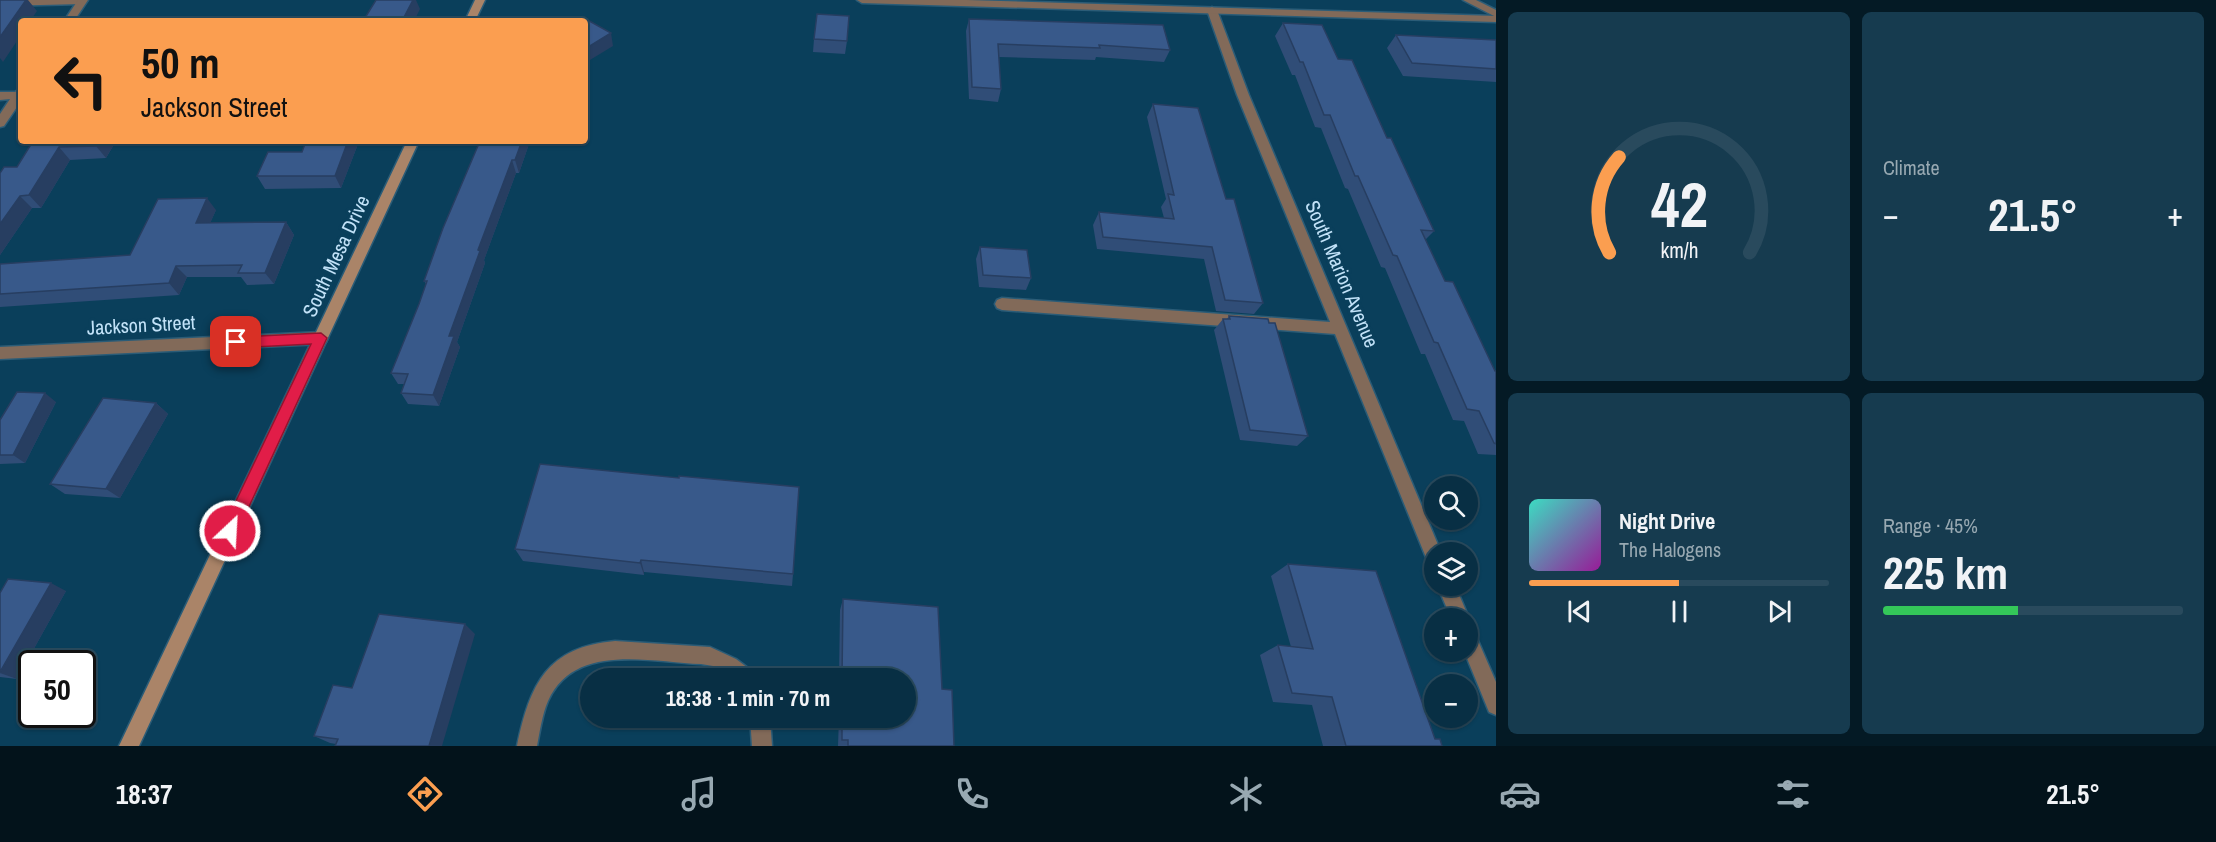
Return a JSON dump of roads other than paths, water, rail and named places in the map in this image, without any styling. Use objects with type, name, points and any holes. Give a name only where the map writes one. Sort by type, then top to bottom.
[{"type":"main road","points":[[471,18],[480,0]]},
{"type":"main road","name":"South Mesa Drive","points":[[129,746],[411,144]]},
{"type":"street","points":[[0,3],[82,0]]},
{"type":"street","points":[[71,18],[82,0]]},
{"type":"street","points":[[862,0],[1496,19]]},
{"type":"street","points":[[1468,0],[1496,14]]},
{"type":"street","name":"South Marion Avenue","points":[[1212,10],[1244,95],[1429,542]]},
{"type":"street","points":[[0,96],[18,94]]},
{"type":"street","points":[[0,123],[18,97]]},
{"type":"street","points":[[1002,304],[1341,329]]},
{"type":"street","name":"Jackson Street","points":[[0,353],[321,338]]},
{"type":"street","points":[[527,746],[535,704],[545,685],[563,666],[585,655],[627,650],[711,656],[735,668]]},
{"type":"street","points":[[1478,662],[1496,705]]},
{"type":"street","points":[[761,728],[762,746]]}]
